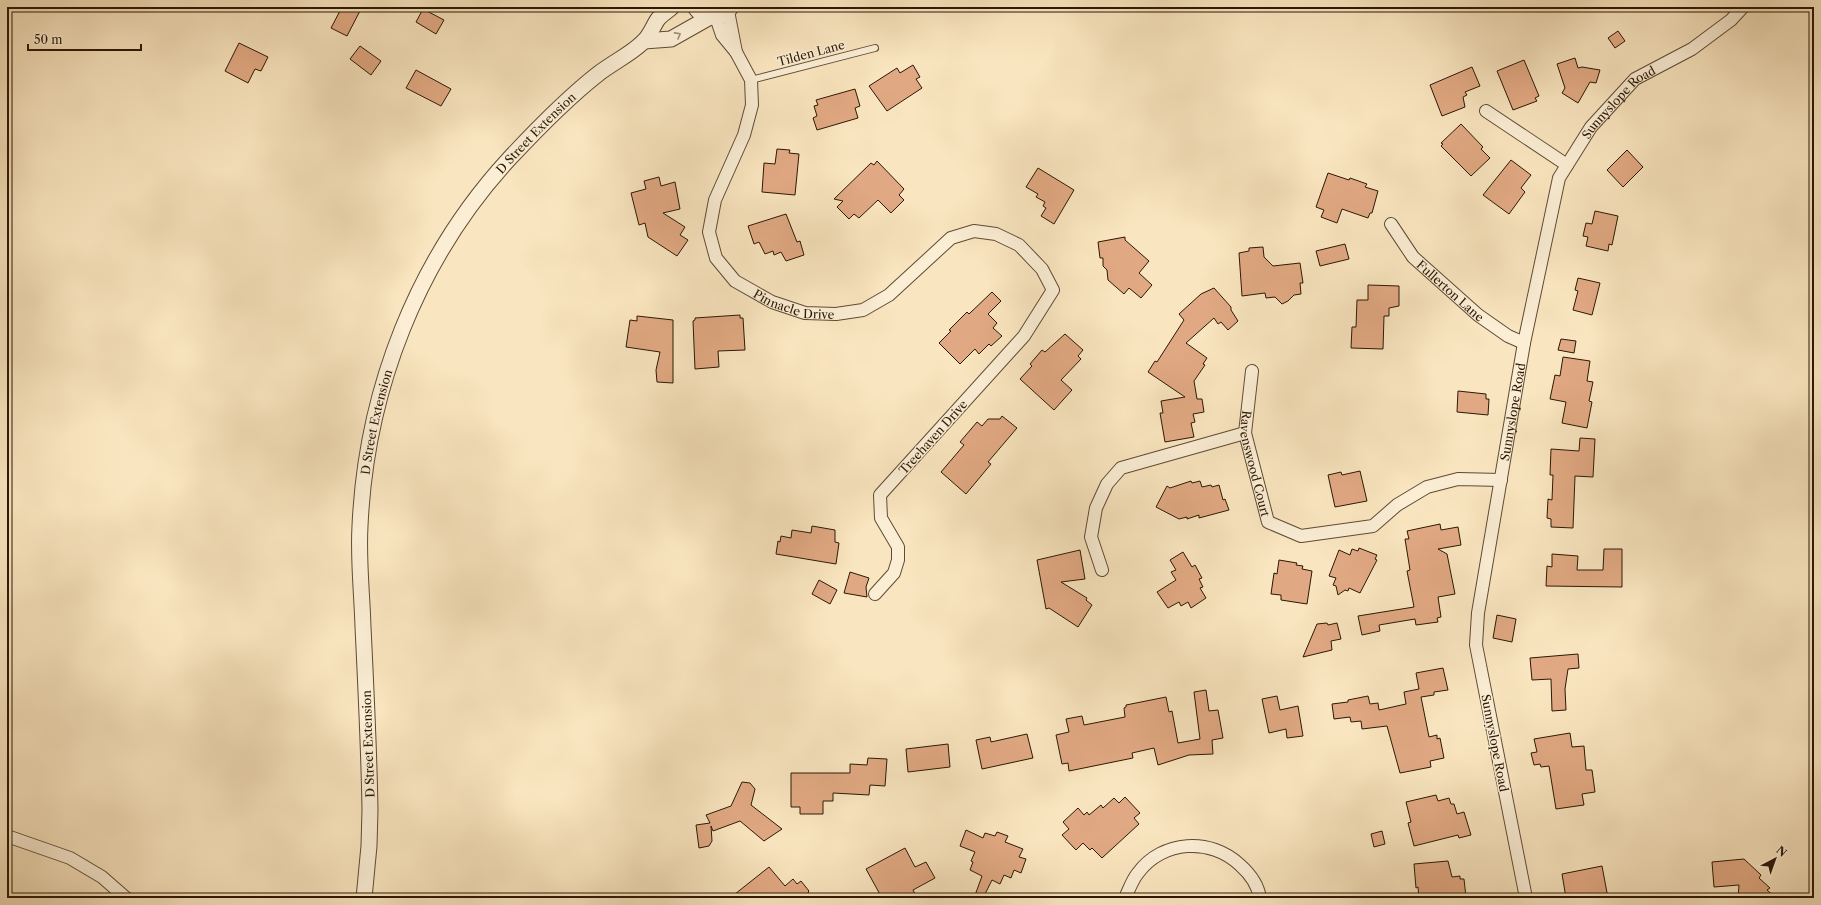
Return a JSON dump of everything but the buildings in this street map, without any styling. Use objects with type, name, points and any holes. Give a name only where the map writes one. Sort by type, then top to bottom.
[{"type":"street","name":"D Street Extension","points":[[364,898],[369,846],[370,810],[360,528],[363,481],[371,436],[382,387],[399,336],[423,284],[445,245],[474,201],[507,161],[551,115],[598,74],[644,41],[659,18],[672,7]]},
{"type":"street","points":[[695,7],[703,15],[721,13]]},
{"type":"street","name":"Sunnyslope Road","points":[[1526,898],[1476,645],[1478,613],[1524,343],[1558,178],[1591,127],[1635,79],[1692,49],[1731,20],[1743,7]]},
{"type":"street","points":[[644,41],[671,39],[721,13]]},
{"type":"street","name":"Pinnacle Drive","points":[[721,13],[722,35],[736,52],[751,80],[752,106],[744,135],[715,200],[709,232],[716,258],[735,281],[772,302],[805,313],[836,314],[863,310],[889,295],[952,238],[974,231],[996,234],[1019,245],[1042,269],[1053,290]]},
{"type":"street","points":[[1486,111],[1566,165]]},
{"type":"street","name":"Fullerton Lane","points":[[1392,224],[1413,258],[1478,315],[1508,336],[1524,343]]},
{"type":"street","name":"Treehaven Drive","points":[[875,594],[894,573],[898,560],[898,547],[881,518],[880,495],[1024,336],[1053,290]]},
{"type":"street","name":"Ravenswood Court","points":[[1252,371],[1245,433],[1268,522],[1301,536],[1373,526],[1397,505],[1427,488],[1458,479],[1501,480]]},
{"type":"street","points":[[1102,570],[1091,537],[1096,508],[1107,484],[1121,468],[1245,433]]},
{"type":"street","points":[[7,836],[70,858],[102,878],[126,898]]},
{"type":"street","points":[[1126,898],[1137,873],[1146,863],[1172,848],[1197,845],[1221,851],[1238,862],[1252,879],[1260,898]]},
{"type":"lane","name":"Tilden Lane","points":[[751,80],[875,48]]}]
